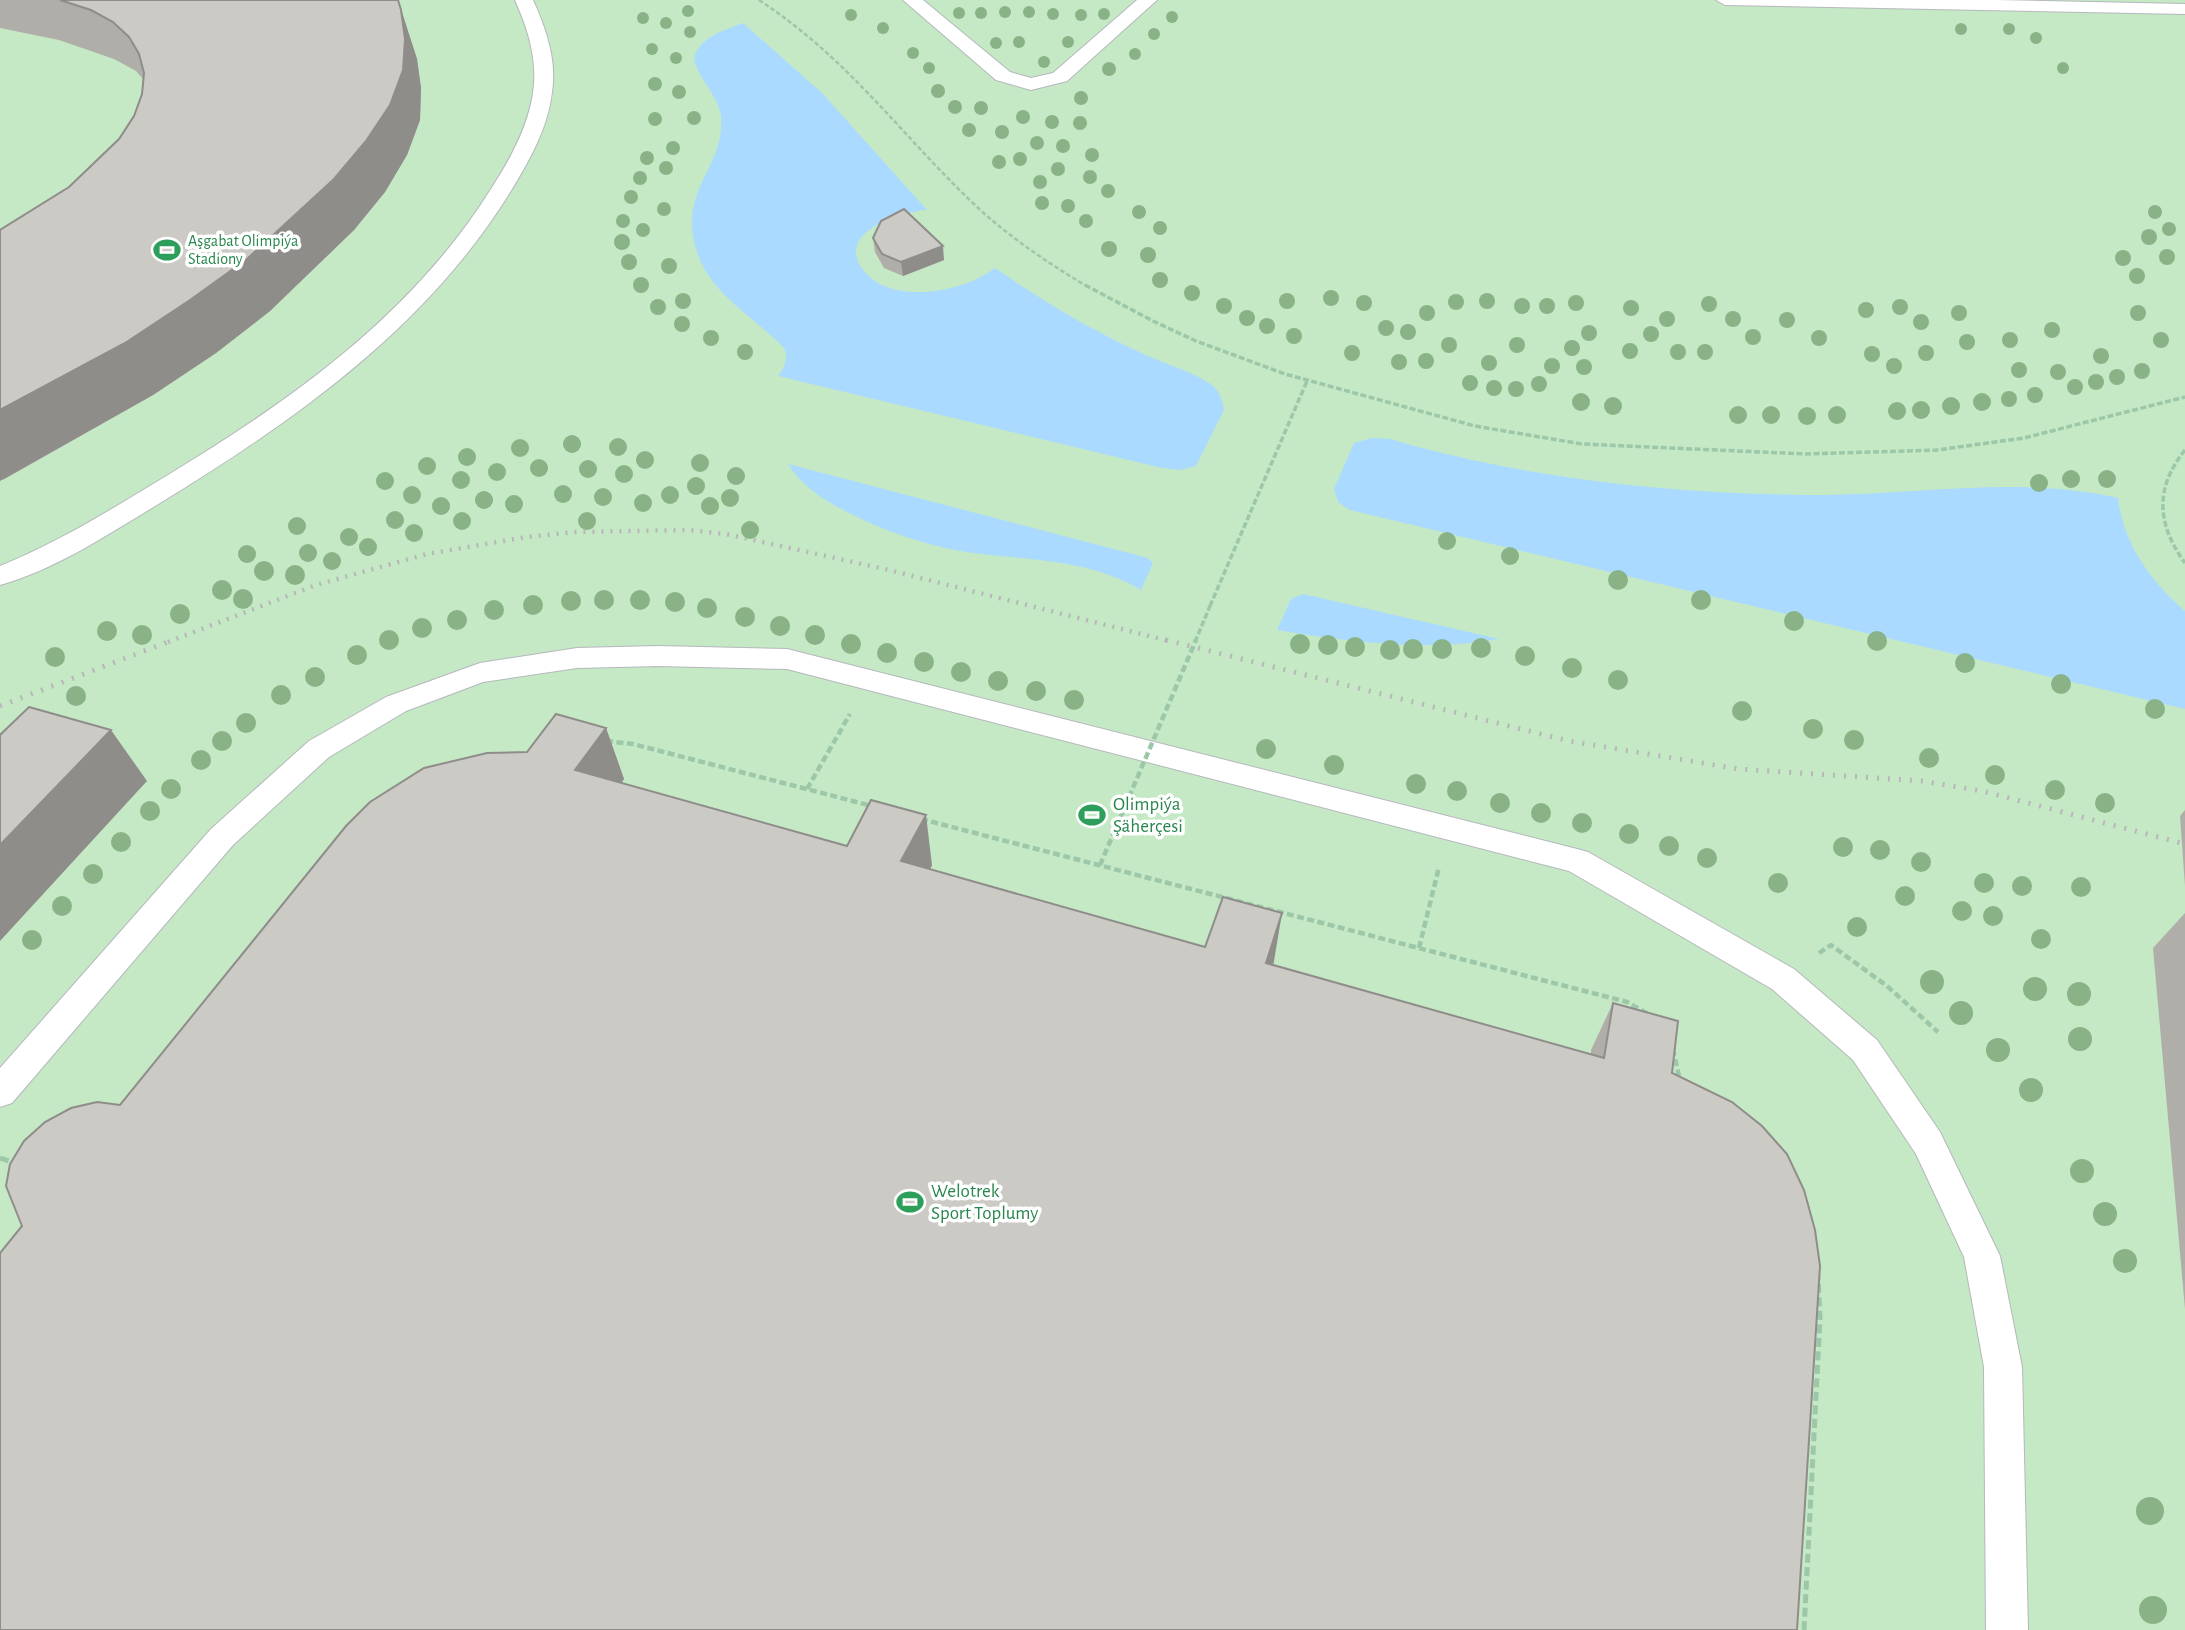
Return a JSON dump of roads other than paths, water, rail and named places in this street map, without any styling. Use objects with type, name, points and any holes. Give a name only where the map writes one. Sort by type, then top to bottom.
[{"type":"lane","points":[[0,576],[30,564],[120,516],[273,419],[354,355],[435,279],[471,236],[500,195],[522,155],[536,118],[544,83],[542,52],[534,22],[524,0]]},
{"type":"lane","points":[[912,0],[1003,76],[1021,84],[1049,82],[1060,77],[1148,0]]},
{"type":"lane","points":[[1725,0],[2185,9]]},
{"type":"lane","points":[[0,1092],[222,837],[319,749],[396,704],[480,673],[577,658],[658,656],[787,659],[1577,862],[1783,979],[1865,1050],[1928,1143],[1982,1256],[2003,1367],[2007,1630]]},
{"type":"water","points":[[743,23],[823,94],[927,210],[889,219],[865,233],[858,243],[856,254],[861,267],[873,280],[889,288],[926,292],[965,284],[995,268],[1046,302],[1099,332],[1200,378],[1218,391],[1224,410],[1196,466],[1180,470],[1162,468],[778,376],[785,364],[785,349],[714,283],[698,255],[693,232],[696,196],[721,134],[719,108],[697,67],[695,55],[698,48],[709,38]]},
{"type":"water","points":[[1372,438],[1390,439],[1551,475],[1661,488],[1827,495],[2009,487],[2046,488],[2118,498],[2132,546],[2150,574],[2185,611],[2185,709],[1350,510],[1338,502],[1334,489],[1354,443]]},
{"type":"water","points":[[788,464],[1148,558],[1153,563],[1141,590],[1094,570],[932,545],[881,528],[837,507],[806,485]]},
{"type":"water","points":[[1303,594],[1499,639],[1444,645],[1388,644],[1277,630],[1291,599]]},
{"type":"railway","points":[[168,642],[316,585],[427,554],[527,537],[575,532],[688,530],[726,534],[885,569],[1173,642]]},
{"type":"railway","points":[[0,706],[173,640]]},
{"type":"railway","points":[[1166,640],[1569,741],[1739,769],[1922,781],[1982,791],[2185,844]]},
{"type":"place","name":"Aşgabat Olimpiýa Stadiony","points":[[167,250]]},
{"type":"place","name":"Olimpiýa Şäherçesi","points":[[1092,815]]},
{"type":"place","name":"Welotrek Sport Toplumy","points":[[910,1202]]}]
